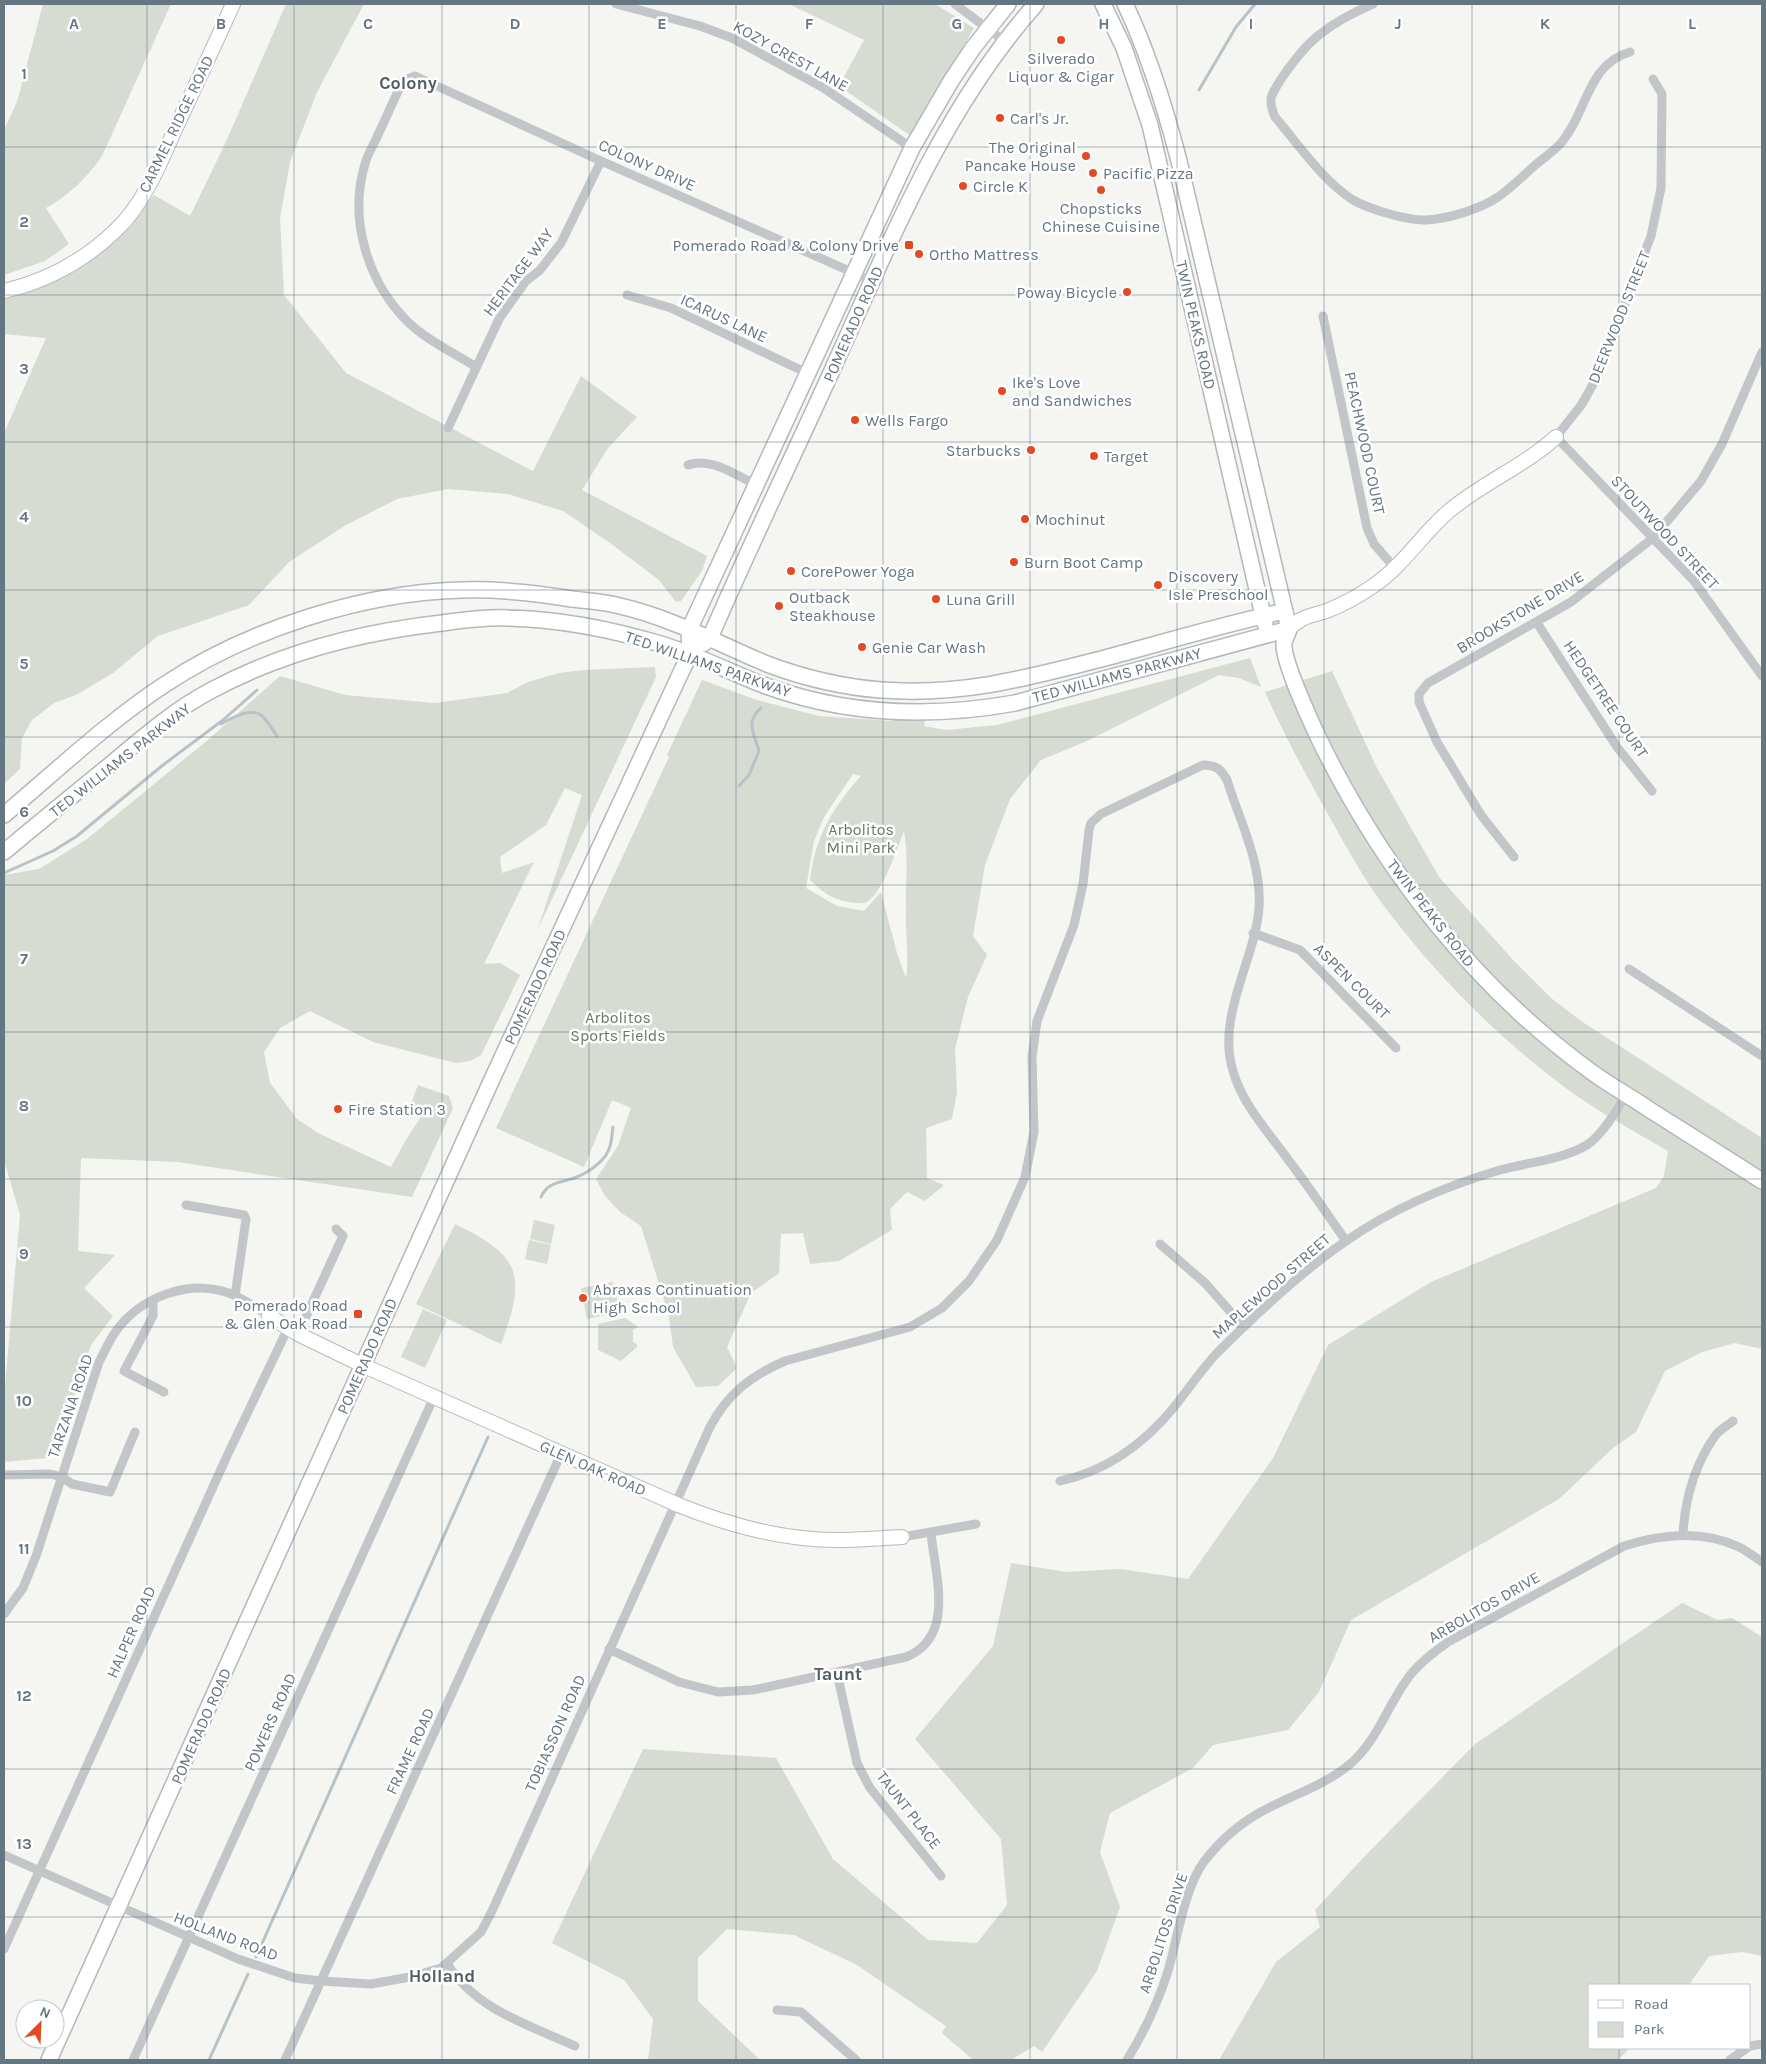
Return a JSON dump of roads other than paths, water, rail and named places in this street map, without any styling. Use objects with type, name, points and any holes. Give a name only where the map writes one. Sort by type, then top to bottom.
[{"type":"main road","name":"POMERADO ROAD","points":[[690,654],[689,630],[912,148],[951,81],[973,48],[1008,4]]},
{"type":"main road","name":"POMERADO ROAD","points":[[50,2060],[493,1076],[690,654],[710,638],[928,161],[981,73],[1004,40],[1036,4]]},
{"type":"main road","name":"TWIN PEAKS ROAD","points":[[1103,4],[1124,48],[1150,125],[1267,634]]},
{"type":"main road","name":"TWIN PEAKS ROAD","points":[[1125,4],[1140,38],[1168,118],[1285,611],[1294,624]]},
{"type":"main road","points":[[1180,252],[1188,251],[1193,255],[1214,344],[1222,370],[1230,382]]},
{"type":"main road","name":"TED WILLIAMS PARKWAY","points":[[4,815],[117,720],[164,685],[209,659],[262,634],[326,611],[398,596],[461,590],[526,592],[620,606],[710,638],[770,664],[819,680],[876,690],[942,691],[969,689],[1020,680],[1285,611]]},
{"type":"main road","name":"TED WILLIAMS PARKWAY","points":[[4,852],[137,742],[211,690],[276,660],[337,641],[404,627],[473,619],[508,618],[614,631],[690,654],[765,686],[830,704],[868,710],[939,712],[976,709],[1015,702],[1267,634],[1294,624]]},
{"type":"main road","points":[[1267,634],[1284,644],[1294,624]]},
{"type":"main road","name":"TWIN PEAKS ROAD","points":[[1284,644],[1289,665],[1309,717],[1328,758],[1377,844],[1438,927],[1490,985],[1550,1039],[1594,1073],[1762,1181]]},
{"type":"street","name":"CARMEL RIDGE ROAD","points":[[4,291],[32,284],[54,275],[83,258],[118,229],[138,203],[157,170],[233,4]]},
{"type":"street","name":"KOZY CREST LANE","points":[[616,4],[700,26],[732,38],[822,88],[912,148]]},
{"type":"street","points":[[955,4],[1004,40]]},
{"type":"street","points":[[1371,4],[1356,11],[1318,35],[1294,61],[1272,96],[1271,108],[1275,117],[1323,174],[1354,200],[1383,213],[1425,220],[1468,211],[1498,197],[1561,143],[1575,122],[1600,71],[1621,54],[1630,52]]},
{"type":"street","name":"COLONY DRIVE","points":[[476,367],[409,323],[385,295],[372,270],[362,239],[359,198],[365,164],[403,81],[410,77],[416,76],[601,161],[872,281]]},
{"type":"street","name":"DEERWOOD STREET","points":[[1294,624],[1330,610],[1373,586],[1394,568],[1447,512],[1531,458],[1556,437],[1582,404],[1597,377],[1651,236],[1661,188],[1662,94],[1654,80]]},
{"type":"street","name":"HERITAGE WAY","points":[[448,428],[499,318],[526,281],[540,270],[561,243],[601,161]]},
{"type":"street","name":"ICARUS LANE","points":[[627,295],[671,308],[807,374]]},
{"type":"street","name":"PEACHWOOD COURT","points":[[1323,316],[1367,528],[1374,544],[1394,568]]},
{"type":"street","name":"BROOKSTONE DRIVE","points":[[1514,857],[1481,815],[1437,742],[1420,702],[1419,694],[1428,683],[1537,623],[1571,602],[1653,538],[1701,481],[1722,444],[1762,354]]},
{"type":"street","name":"STOUTWOOD STREET","points":[[1556,437],[1694,581],[1762,676]]},
{"type":"street","points":[[688,466],[698,462],[709,463],[757,485]]},
{"type":"street","name":"HEDGETREE COURT","points":[[1537,623],[1617,747],[1652,790]]},
{"type":"street","name":"TOBIASSON ROAD","points":[[447,1963],[480,1932],[492,1911],[609,1649],[716,1416],[724,1404],[739,1387],[785,1360],[910,1327],[942,1308],[969,1281],[998,1240],[1025,1177],[1034,1132],[1032,1057],[1037,1021],[1074,925],[1083,884],[1087,839],[1091,823],[1101,814],[1184,772],[1203,765],[1214,765],[1222,771],[1227,780],[1252,851],[1259,882],[1259,910],[1254,932]]},
{"type":"street","points":[[1254,932],[1231,1016],[1229,1045],[1232,1071],[1249,1106],[1346,1241]]},
{"type":"street","name":"ASPEN COURT","points":[[1254,932],[1300,950],[1396,1048]]},
{"type":"street","points":[[1629,969],[1762,1056]]},
{"type":"street","name":"MAPLEWOOD STREET","points":[[1060,1481],[1080,1477],[1114,1461],[1149,1435],[1216,1355],[1244,1327],[1311,1267],[1346,1241],[1408,1205],[1458,1184],[1500,1170],[1570,1154],[1589,1144],[1617,1110],[1626,1094]]},
{"type":"street","points":[[186,1205],[244,1215],[246,1219],[235,1296]]},
{"type":"street","name":"HALPER ROAD","points":[[4,1949],[223,1465],[343,1236],[336,1229]]},
{"type":"street","points":[[1160,1244],[1205,1283],[1244,1327]]},
{"type":"street","name":"TARZANA ROAD","points":[[4,1614],[23,1588],[36,1556],[99,1362],[114,1334],[128,1317],[161,1295],[207,1288],[235,1296]]},
{"type":"street","name":"GLEN OAK ROAD","points":[[235,1296],[293,1331],[362,1365],[561,1454],[709,1517],[773,1534],[835,1540],[902,1537],[976,1524]]},
{"type":"street","points":[[153,1300],[153,1316],[124,1372],[164,1392]]},
{"type":"street","name":"POWERS ROAD","points":[[133,2060],[434,1397]]},
{"type":"street","points":[[1683,1534],[1685,1507],[1691,1483],[1716,1435],[1733,1422]]},
{"type":"street","points":[[4,1475],[50,1474],[62,1477],[72,1484],[110,1492],[134,1432]]},
{"type":"street","name":"FRAME ROAD","points":[[285,2060],[561,1454]]},
{"type":"street","points":[[609,1649],[679,1682],[718,1692],[752,1690],[906,1657],[917,1653],[928,1642],[938,1622],[940,1608],[931,1533]]},
{"type":"street","name":"ARBOLITOS DRIVE","points":[[1127,2060],[1146,2029],[1164,1981],[1189,1892],[1202,1864],[1236,1828],[1260,1812],[1323,1784],[1350,1764],[1367,1747],[1411,1675],[1433,1652],[1624,1546],[1650,1538],[1683,1534],[1725,1542],[1741,1548],[1762,1562]]},
{"type":"street","name":"TAUNT PLACE","points":[[837,1673],[857,1763],[870,1788],[941,1876]]},
{"type":"street","name":"HOLLAND ROAD","points":[[4,1855],[188,1939],[238,1959],[295,1978],[371,1984],[410,1977],[441,1968],[447,1963]]},
{"type":"street","points":[[447,1963],[454,1974],[474,1995],[497,2010],[575,2046]]},
{"type":"street","points":[[777,2010],[801,2012],[856,2060]]},
{"type":"street","points":[[1730,2060],[1746,2049]]},
{"type":"waterway","points":[[1199,90],[1236,27],[1255,4]]},
{"type":"waterway","points":[[4,873],[53,851],[77,836],[163,765],[223,720],[257,690]]},
{"type":"waterway","points":[[739,786],[749,775],[759,751],[753,734],[752,723],[753,718],[761,708]]},
{"type":"waterway","points":[[221,724],[242,714],[258,713],[266,720],[277,736]]},
{"type":"waterway","points":[[541,1197],[547,1188],[556,1183],[582,1175],[601,1161],[610,1146],[613,1127]]},
{"type":"waterway","points":[[256,1957],[488,1437]]},
{"type":"waterway","points":[[209,2060],[248,1974]]},
{"type":"place","name":"Silverado Liquor & Cigar","points":[[1061,40]]},
{"type":"place","name":"Carl's Jr.","points":[[1000,118]]},
{"type":"place","name":"The Original Pancake House","points":[[1086,156]]},
{"type":"place","name":"Pacific Pizza","points":[[1093,173]]},
{"type":"place","name":"Circle K","points":[[963,186]]},
{"type":"place","name":"Chopsticks Chinese Cuisine","points":[[1101,190]]},
{"type":"place","name":"Pomerado Road & Colony Drive","points":[[909,245]]},
{"type":"place","name":"Ortho Mattress","points":[[919,254]]},
{"type":"place","name":"Poway Bicycle","points":[[1127,292]]},
{"type":"place","name":"Ike's Love and Sandwiches","points":[[1002,391]]},
{"type":"place","name":"Wells Fargo","points":[[855,420]]},
{"type":"place","name":"Starbucks","points":[[1031,450]]},
{"type":"place","name":"Target","points":[[1094,456]]},
{"type":"place","name":"Mochinut","points":[[1025,519]]},
{"type":"place","name":"Burn Boot Camp","points":[[1014,562]]},
{"type":"place","name":"CorePower Yoga","points":[[791,571]]},
{"type":"place","name":"Discovery Isle Preschool","points":[[1158,585]]},
{"type":"place","name":"Luna Grill","points":[[936,599]]},
{"type":"place","name":"Outback Steakhouse","points":[[779,606]]},
{"type":"place","name":"Genie Car Wash","points":[[862,647]]},
{"type":"place","name":"Fire Station 3","points":[[338,1109]]},
{"type":"place","name":"Abraxas Continuation High School","points":[[583,1298]]},
{"type":"place","name":"Pomerado Road & Glen Oak Road","points":[[358,1314]]},
{"type":"district","name":"Colony","points":[[408,83]]},
{"type":"district","name":"Taunt","points":[[838,1674]]},
{"type":"district","name":"Holland","points":[[442,1976]]},
{"type":"park label","name":"Arbolitos Mini Park","points":[[861,838]]},
{"type":"park label","name":"Arbolitos Sports Fields","points":[[618,1026]]}]
